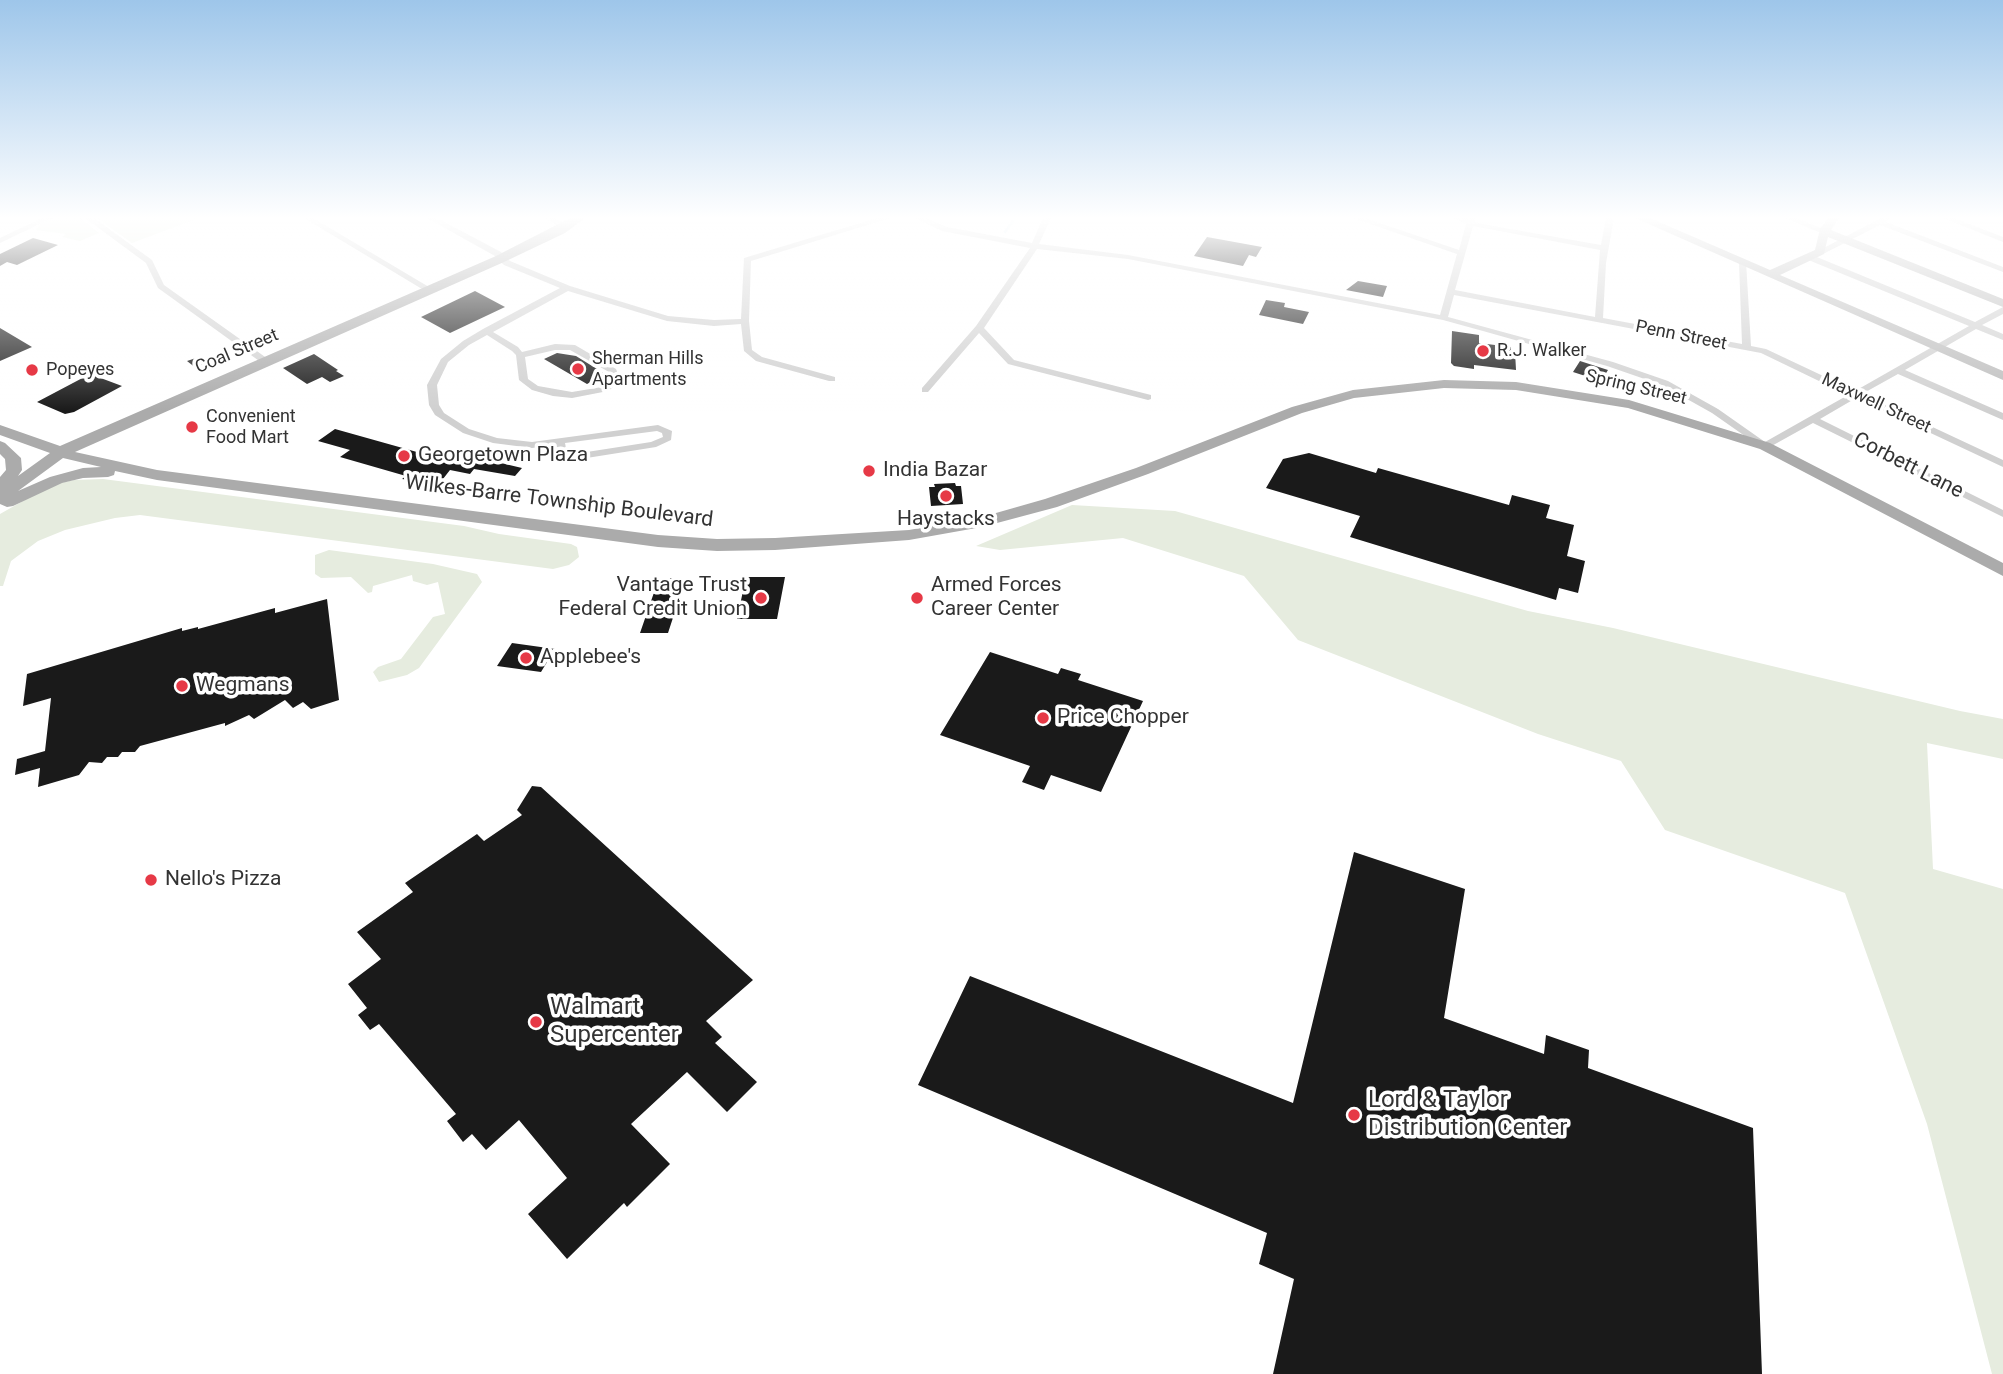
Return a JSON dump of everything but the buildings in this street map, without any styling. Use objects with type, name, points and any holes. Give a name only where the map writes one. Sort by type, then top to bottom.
[{"type":"main road","name":"Coal Street","points":[[0,496],[57,455],[448,282]]},
{"type":"main road","name":"Spring Street","points":[[1235,435],[1297,410],[1353,394],[1409,386],[1480,384],[1559,391],[1629,404],[1765,446],[2003,570]]},
{"type":"main road","name":"Wilkes-Barre Township Boulevard","points":[[0,430],[57,455],[108,472],[128,476],[157,475]]},
{"type":"main road","name":"Wilkes-Barre Township Boulevard","points":[[0,445],[75,457],[157,475],[657,541],[717,545],[909,535],[982,522],[1064,498],[1235,435]]},
{"type":"main road","points":[[0,445],[13,458],[14,467],[0,488]]},
{"type":"main road","points":[[0,505],[56,480],[83,473],[108,472]]},
{"type":"street","points":[[159,282],[265,361]]},
{"type":"street","points":[[417,282],[430,290]]},
{"type":"street","points":[[553,282],[686,321],[745,321]]},
{"type":"street","points":[[746,282],[745,321],[748,351],[759,359],[832,379]]},
{"type":"street","points":[[925,390],[979,328],[1010,282]]},
{"type":"street","points":[[1258,282],[1443,318],[1646,376],[1683,391],[1765,446],[2003,310]]},
{"type":"street","points":[[1443,318],[1453,282]]},
{"type":"street","points":[[1599,321],[1602,282]]},
{"type":"street","points":[[1745,282],[1747,349]]},
{"type":"street","points":[[1786,282],[2003,376]]},
{"type":"street","points":[[1877,282],[2003,337]]},
{"type":"street","points":[[1952,282],[2003,303]]},
{"type":"street","points":[[561,442],[563,456],[574,457],[653,446],[668,438],[667,431],[658,428],[561,442],[521,445],[496,441],[466,431],[440,415],[432,396],[436,374],[453,352],[486,331],[567,288]]},
{"type":"street","name":"Penn Street","points":[[1450,292],[1747,349]]},
{"type":"street","points":[[979,328],[1011,362],[1148,397]]},
{"type":"street","points":[[486,331],[520,355],[521,374],[529,384],[553,393],[584,393],[612,385],[616,381],[613,371],[572,347],[555,347],[520,355]]},
{"type":"street","name":"Maxwell Street","points":[[1747,349],[1777,356],[2003,464]]},
{"type":"street","points":[[1897,370],[2003,417]]},
{"type":"street","name":"Corbett Lane","points":[[1813,419],[2003,514]]},
{"type":"shaded area","points":[[103,479],[464,526],[571,544],[577,547],[579,557],[569,565],[553,569],[140,515],[65,530],[38,541],[11,561],[3,586],[0,586],[0,514],[51,485],[74,480]]},
{"type":"shaded area","points":[[1072,505],[1175,511],[1528,611],[1613,628],[2003,719],[2003,759],[1927,743],[1933,869],[2003,889],[2003,1374],[1992,1374],[1927,1124],[1845,893],[1665,830],[1621,761],[1538,734],[1298,640],[1244,576],[1123,538],[1000,550],[976,546]]},
{"type":"shaded area","points":[[329,550],[433,564],[477,574],[482,582],[419,668],[407,675],[379,682],[373,672],[378,667],[401,659],[433,617],[445,614],[438,582],[427,585],[413,581],[412,575],[373,586],[372,592],[368,593],[351,577],[321,578],[315,574],[315,555]]},
{"type":"place","name":"R.J. Walker","points":[[1483,351]]},
{"type":"place","name":"Sherman Hills Apartments","points":[[578,369]]},
{"type":"place","name":"Popeyes","points":[[32,370]]},
{"type":"place","name":"Convenient Food Mart","points":[[192,427]]},
{"type":"place","name":"Georgetown Plaza","points":[[404,456]]},
{"type":"place","name":"India Bazar","points":[[869,471]]},
{"type":"place","name":"Haystacks","points":[[946,496]]},
{"type":"place","name":"Vantage Trust Federal Credit Union","points":[[761,598]]},
{"type":"place","name":"Armed Forces Career Center","points":[[917,598]]},
{"type":"place","name":"Applebee's","points":[[526,658]]},
{"type":"place","name":"Wegmans","points":[[182,686]]},
{"type":"place","name":"Price Chopper","points":[[1043,718]]},
{"type":"place","name":"Nello's Pizza","points":[[151,880]]},
{"type":"place","name":"Walmart Supercenter","points":[[536,1022]]},
{"type":"place","name":"Lord & Taylor Distribution Center","points":[[1354,1115]]}]
